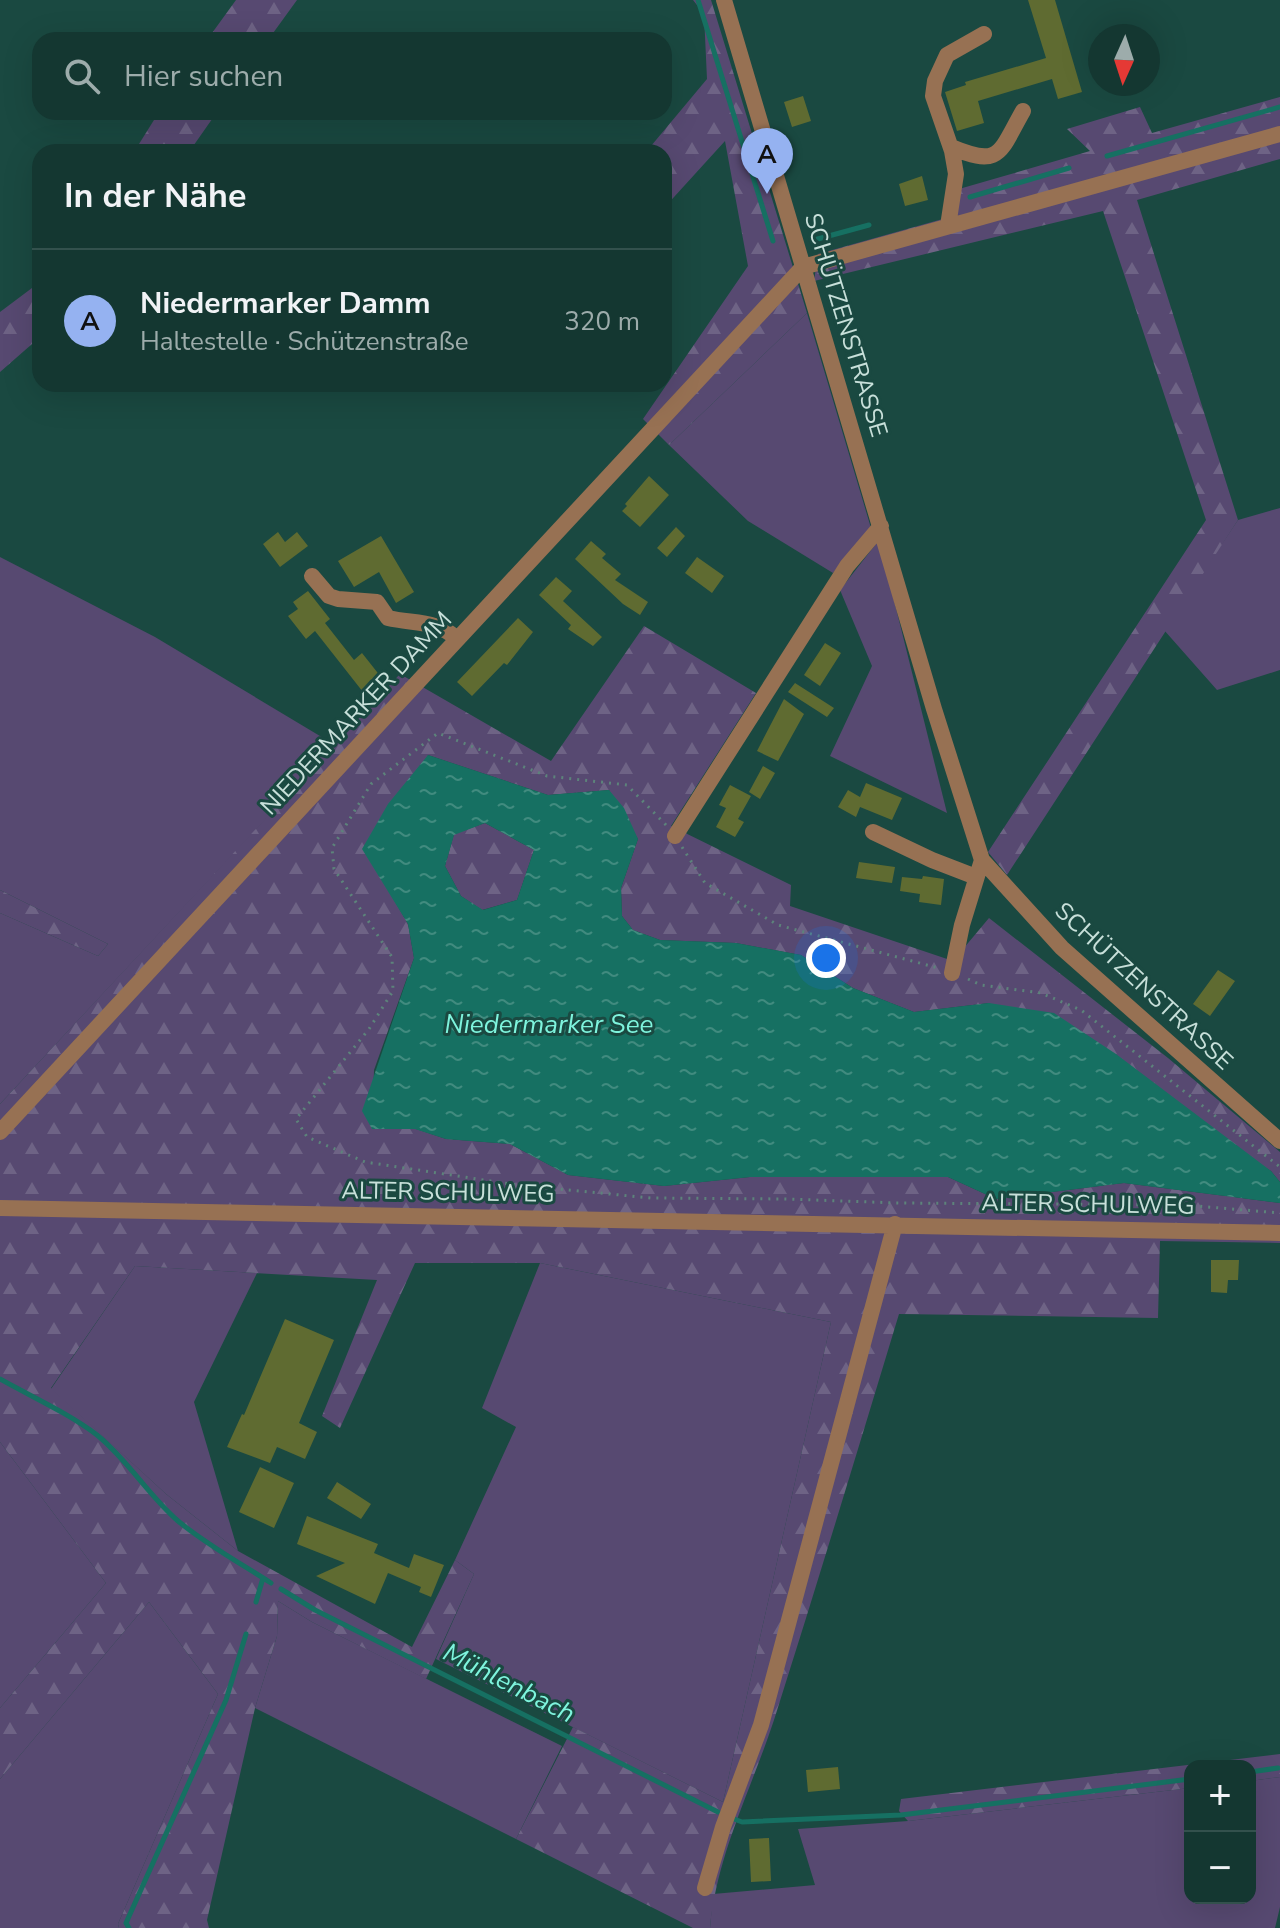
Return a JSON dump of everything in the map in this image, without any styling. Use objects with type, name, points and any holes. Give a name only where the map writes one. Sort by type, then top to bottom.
[{"type":"street","name":"SCHÜTZENSTRASSE","points":[[724,0],[979,868],[1062,948],[1280,1141]]},
{"type":"street","points":[[948,226],[956,174],[951,147],[933,96],[935,81],[947,55],[984,34]]},
{"type":"street","points":[[951,147],[977,157],[989,157],[998,151],[1023,111]]},
{"type":"street","points":[[803,267],[1280,134]]},
{"type":"street","name":"NIEDERMARKER DAMM","points":[[0,1132],[803,267]]},
{"type":"street","points":[[675,836],[847,566],[881,526]]},
{"type":"street","points":[[312,576],[329,596],[377,602],[388,618],[431,624],[446,629],[457,639]]},
{"type":"street","points":[[873,832],[932,860],[979,868],[952,973]]},
{"type":"street","name":"ALTER SCHULWEG","points":[[0,1208],[1280,1233]]},
{"type":"street","points":[[705,1888],[723,1827],[761,1725],[895,1224]]},
{"type":"path","points":[[1280,1167],[1081,1010],[1041,993],[981,985],[952,973],[778,925],[705,883],[675,836],[627,785],[547,776],[438,733],[371,784],[332,848],[334,869],[392,957],[393,991],[369,1029],[296,1119],[307,1137],[365,1162],[517,1185],[651,1198],[1184,1205],[1280,1213]]},
{"type":"green space","points":[[236,0],[297,0],[274,32],[213,32]]},
{"type":"green space","points":[[693,0],[711,0],[807,313],[669,445],[643,419],[662,392],[672,392],[672,377],[748,266],[725,141],[672,199],[672,144],[653,144],[707,79],[704,14]]},
{"type":"green space","points":[[1280,97],[1280,159],[1137,200],[1238,520],[1007,875],[988,852],[1206,520],[1103,211],[814,281],[818,254],[957,215],[959,189],[1090,151],[1067,129],[1140,107],[1152,133]]},
{"type":"green space","points":[[154,120],[211,120],[195,144],[139,144]]},
{"type":"green space","points":[[32,288],[32,344],[0,372],[0,312]]},
{"type":"green space","points":[[807,313],[871,528],[833,573],[748,521],[669,445]]},
{"type":"green space","points":[[1280,508],[1280,670],[1217,690],[1164,630],[1238,520]]},
{"type":"green space","points":[[879,540],[947,813],[830,756],[872,666],[840,590]]},
{"type":"green space","points":[[0,557],[155,637],[335,745],[0,1104],[0,913],[98,956],[108,944],[0,890]]},
{"type":"green space","points":[[644,626],[756,693],[671,826],[791,885],[790,906],[953,961],[989,918],[1168,1058],[1280,1152],[1280,1182],[1271,1171],[989,1003],[914,1012],[853,988],[801,955],[736,943],[660,940],[633,930],[622,916],[621,888],[638,839],[609,790],[548,795],[428,755],[390,893],[408,924],[414,958],[374,1070],[372,1129],[416,1129],[446,1139],[510,1144],[568,1175],[664,1186],[750,1177],[948,1177],[996,1199],[1124,1183],[1280,1203],[1280,1243],[1160,1241],[1158,1318],[899,1314],[774,1720],[727,1848],[710,1928],[693,1928],[516,1839],[573,1727],[723,1802],[831,1322],[540,1263],[415,1263],[340,1428],[322,1416],[377,1280],[135,1266],[51,1388],[166,1494],[238,1551],[412,1647],[455,1560],[474,1574],[426,1679],[312,1622],[278,1601],[277,1636],[255,1708],[207,1920],[209,1928],[119,1928],[118,1924],[218,1694],[149,1602],[0,1779],[0,1708],[106,1583],[0,1442],[0,1104],[400,674],[551,761]]},
{"type":"green space","points":[[485,823],[534,850],[517,900],[482,910],[461,896],[445,866],[454,834]]},
{"type":"green space","points":[[0,890],[108,944],[98,956],[0,913]]},
{"type":"green space","points":[[540,1263],[831,1322],[723,1802],[436,1659],[474,1574],[455,1560],[516,1427],[482,1408]]},
{"type":"green space","points":[[135,1266],[257,1273],[194,1402],[238,1551],[166,1494],[51,1389]]},
{"type":"green space","points":[[0,1442],[106,1583],[0,1708]]},
{"type":"green space","points":[[278,1601],[312,1622],[562,1746],[516,1839],[255,1708],[277,1636]]},
{"type":"green space","points":[[149,1602],[218,1694],[118,1924],[119,1928],[0,1928],[0,1779]]},
{"type":"green space","points":[[1280,1754],[1280,1777],[1256,1780],[1256,1760],[1229,1760]]},
{"type":"green space","points":[[1184,1765],[1184,1789],[908,1821],[899,1811],[901,1799]]},
{"type":"green space","points":[[1280,1777],[1280,1907],[1275,1928],[710,1928],[713,1894],[815,1885],[798,1829],[908,1821],[1184,1789],[1184,1904],[1256,1904],[1256,1780]]},
{"type":"water","name":"Niedermarker See","points":[[428,755],[548,795],[609,790],[624,808],[638,839],[621,888],[622,916],[633,930],[660,940],[736,943],[801,955],[853,988],[914,1012],[989,1003],[1054,1013],[1116,1054],[1271,1171],[1280,1182],[1280,1203],[1124,1183],[996,1199],[948,1177],[750,1177],[664,1186],[568,1175],[510,1144],[446,1139],[415,1129],[372,1129],[362,1111],[414,958],[408,924],[362,849],[388,804]],"holes":[[[485,823],[534,850],[517,900],[483,910],[461,896],[445,866],[454,835]]]},
{"type":"building","points":[[1028,0],[1055,0],[1082,92],[1058,99],[1052,79],[978,101],[984,123],[957,131],[945,92],[966,85],[965,82],[1046,58]]},
{"type":"building","points":[[803,96],[811,121],[792,127],[784,102]]},
{"type":"building","points":[[922,176],[928,200],[905,206],[899,184]]},
{"type":"building","points":[[649,476],[669,495],[640,527],[622,511]]},
{"type":"building","points":[[676,527],[685,536],[667,557],[657,548]]},
{"type":"building","points":[[278,532],[285,542],[297,532],[308,546],[280,567],[263,544]]},
{"type":"building","points":[[381,536],[414,592],[396,603],[379,572],[354,587],[338,561]]},
{"type":"building","points":[[591,541],[606,554],[602,558],[621,574],[615,580],[648,602],[640,615],[623,604],[575,559]]},
{"type":"building","points":[[697,557],[724,576],[712,593],[685,573]]},
{"type":"building","points":[[556,577],[572,591],[563,601],[602,637],[593,646],[568,629],[571,625],[539,595]]},
{"type":"building","points":[[308,591],[330,619],[325,623],[354,660],[362,653],[381,677],[363,692],[315,631],[306,639],[288,616],[298,609],[293,602]]},
{"type":"building","points":[[518,618],[533,632],[507,665],[504,663],[472,696],[457,682]]},
{"type":"building","points":[[825,643],[841,653],[820,686],[804,675]]},
{"type":"building","points":[[795,683],[834,708],[827,717],[788,692]]},
{"type":"building","points":[[784,699],[804,714],[778,761],[757,751]]},
{"type":"building","points":[[763,766],[775,773],[760,799],[749,792]]},
{"type":"building","points":[[866,783],[902,798],[892,820],[860,807],[856,817],[838,807],[848,790],[860,797]]},
{"type":"building","points":[[730,785],[751,796],[738,819],[744,822],[735,837],[716,827],[726,808],[719,805]]},
{"type":"building","points":[[859,862],[895,867],[892,883],[856,878]]},
{"type":"building","points":[[923,876],[944,879],[941,905],[919,902],[920,894],[900,891],[902,877],[922,879]]},
{"type":"building","points":[[1218,970],[1235,981],[1210,1016],[1193,1004]]},
{"type":"building","points":[[1211,1260],[1239,1260],[1238,1280],[1228,1280],[1227,1293],[1211,1292]]},
{"type":"building","points":[[285,1319],[334,1340],[299,1423],[317,1432],[305,1459],[277,1447],[270,1463],[227,1447]]},
{"type":"building","points":[[260,1467],[294,1483],[274,1528],[239,1512]]},
{"type":"building","points":[[337,1482],[371,1504],[361,1519],[327,1498]]},
{"type":"building","points":[[307,1516],[378,1544],[374,1553],[409,1568],[414,1554],[444,1565],[431,1597],[419,1592],[421,1587],[388,1573],[375,1604],[316,1576],[345,1563],[297,1544]]},
{"type":"building","points":[[838,1767],[840,1789],[808,1792],[806,1770]]},
{"type":"building","points":[[769,1838],[771,1881],[751,1882],[749,1839]]},
{"type":"waterway","points":[[698,0],[773,241]]},
{"type":"waterway","points":[[1107,156],[1280,107]]},
{"type":"waterway","points":[[970,197],[1069,168]]},
{"type":"waterway","points":[[814,240],[869,225]]},
{"type":"waterway","name":"Mühlenbach","points":[[0,1379],[62,1412],[97,1435],[178,1521],[271,1583]]},
{"type":"waterway","points":[[256,1602],[263,1578]]},
{"type":"waterway","name":"Mühlenbach","points":[[281,1589],[315,1610],[718,1812]]},
{"type":"waterway","points":[[129,1928],[126,1923],[226,1700],[246,1634]]},
{"type":"waterway","name":"Mühlenbach","points":[[1256,1771],[1278,1768]]},
{"type":"waterway","name":"Mühlenbach","points":[[734,1819],[742,1822],[901,1815],[1184,1780]]},
{"type":"place","name":"Niedermarker Damm","points":[[767,194]]}]
